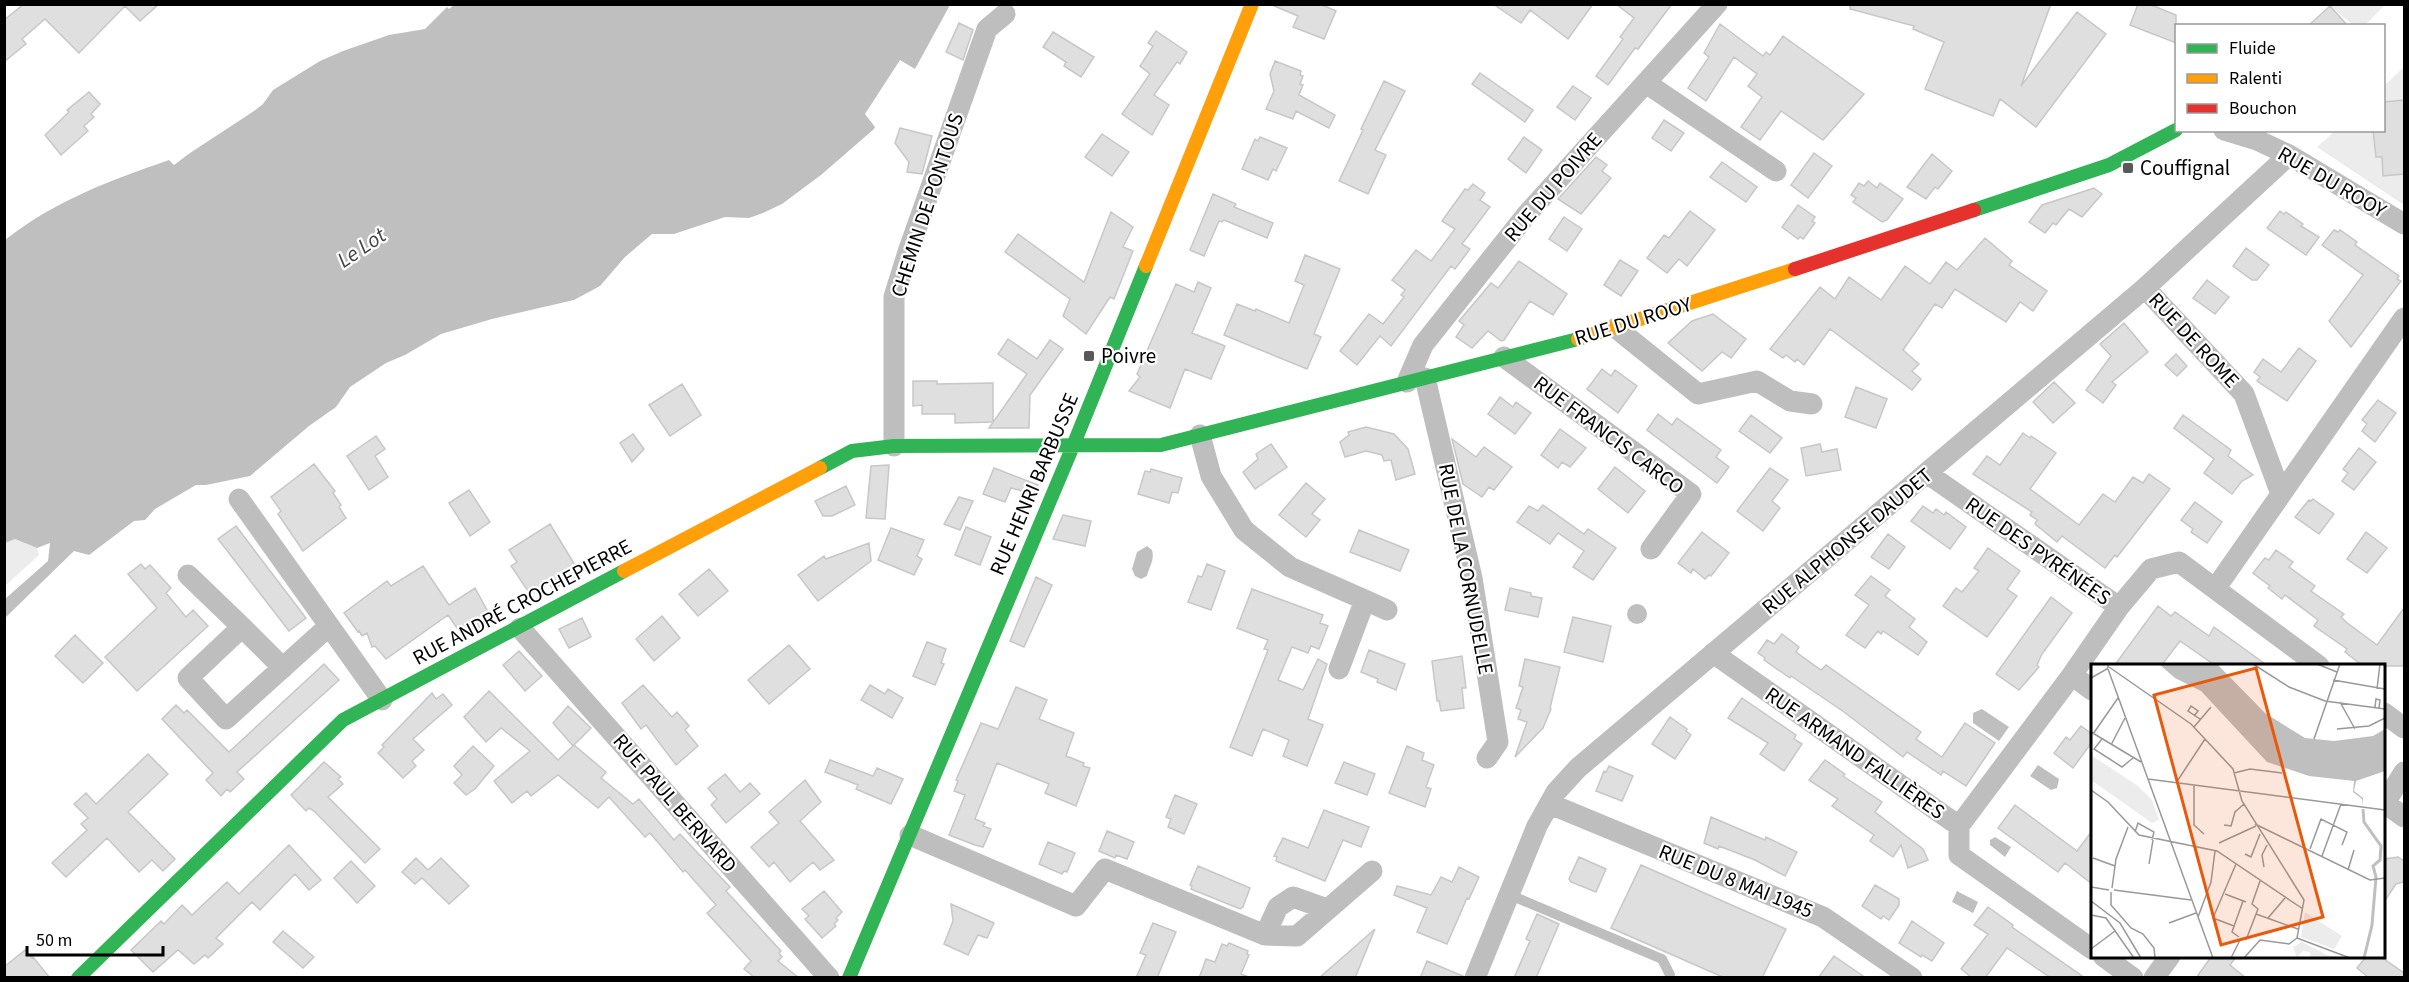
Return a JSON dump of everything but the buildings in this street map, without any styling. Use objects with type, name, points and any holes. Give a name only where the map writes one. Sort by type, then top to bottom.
[{"type":"street","name":"RUE HENRI BARBUSSE","points":[[849,978],[1073,446],[1252,4]]},
{"type":"street","name":"RUE DU POIVRE","points":[[1416,380],[1422,345],[1527,214],[1717,4]]},
{"type":"street","name":"CHEMIN DE PONTOUS","points":[[894,446],[894,297],[987,29],[1005,14]]},
{"type":"street","points":[[1646,83],[1776,171]]},
{"type":"street","name":"RUE DU ROOY","points":[[1073,446],[1161,445],[1616,328],[2109,165],[2175,131]]},
{"type":"street","name":"RUE DU ROOY","points":[[2231,132],[2257,140],[2289,154],[2404,224]]},
{"type":"street","name":"RUE ALPHONSE DAUDET","points":[[1475,978],[1537,826],[1556,792],[1578,768],[2145,288],[2289,154]]},
{"type":"street","name":"RUE DE ROME","points":[[2145,288],[2244,394],[2281,494]]},
{"type":"street","points":[[2215,589],[2404,318]]},
{"type":"street","points":[[1616,328],[1698,394],[1757,381],[1790,401],[1812,404]]},
{"type":"street","name":"RUE FRANCIS CARCO","points":[[1504,357],[1691,494],[1650,549]]},
{"type":"street","name":"RUE DE LA CORNUDELLE","points":[[1416,380],[1474,588],[1498,742],[1487,758]]},
{"type":"street","points":[[1200,435],[1211,476],[1244,530],[1290,567],[1387,610]]},
{"type":"street","name":"RUE ANDRÉ CROCHEPIERRE","points":[[78,978],[343,720],[852,451],[894,446],[1073,446]]},
{"type":"street","name":"RUE DES PYRÉNÉES","points":[[1928,474],[2119,607],[2151,569],[2179,562],[2316,664]]},
{"type":"street","points":[[239,499],[382,700]]},
{"type":"street","points":[[188,575],[283,668]]},
{"type":"street","points":[[1339,669],[1365,600]]},
{"type":"street","points":[[1959,826],[2072,675],[2119,607]]},
{"type":"street","points":[[242,627],[188,678],[226,719],[329,626]]},
{"type":"street","name":"RUE PAUL BERNARD","points":[[520,628],[830,978]]},
{"type":"street","name":"RUE ARMAND FALLIÈRES","points":[[1713,653],[1959,826],[1959,855],[2091,948]]},
{"type":"street","points":[[2072,675],[2091,689]]},
{"type":"street","points":[[2385,714],[2404,728]]},
{"type":"street","points":[[2385,802],[2404,772]]},
{"type":"street","name":"RUE DU 8 MAI 1945","points":[[1550,804],[1823,917],[1912,978]]},
{"type":"street","points":[[2385,805],[2404,817]]},
{"type":"street","points":[[910,836],[1076,906],[1105,869],[1265,934],[1297,936],[1372,871]]},
{"type":"street","points":[[1265,934],[1278,907],[1293,897],[1327,909]]},
{"type":"street","points":[[2104,958],[2133,978]]},
{"type":"street","points":[[2154,978],[2169,958]]},
{"type":"lane","points":[[1510,895],[1662,958],[1670,975]]},
{"type":"shaded area","points":[[2329,5],[2385,5],[2366,24],[2352,24]]},
{"type":"shaded area","points":[[2404,67],[2404,205],[2317,147],[2334,132],[2385,132],[2385,85]]},
{"type":"shaded area","points":[[15,539],[37,548],[39,555],[5,586],[5,543]]},
{"type":"water","name":"Le Lot","points":[[454,5],[950,5],[915,69],[900,60],[865,114],[875,127],[874,129],[821,175],[782,204],[749,218],[725,217],[674,234],[652,234],[625,257],[600,286],[574,300],[492,319],[441,334],[386,363],[350,387],[336,407],[309,426],[250,476],[196,485],[155,509],[145,520],[134,521],[89,555],[74,551],[5,618],[5,599],[48,561],[50,543],[37,548],[15,539],[5,543],[5,240],[44,214],[84,193],[169,160],[174,165],[254,111],[263,104],[273,90],[320,61],[389,35],[425,29],[447,7],[449,9]]},
{"type":"water","points":[[1147,546],[1152,550],[1152,560],[1147,576],[1141,579],[1135,576],[1132,569],[1137,552]]},
{"type":"water","points":[[1637,604],[1644,607],[1647,614],[1644,621],[1637,624],[1630,621],[1627,614],[1630,607]]},
{"type":"water","points":[[1982,709],[2009,727],[1999,741],[1973,723],[1973,713]]},
{"type":"water","points":[[2038,765],[2059,779],[2057,788],[2051,790],[2030,776]]},
{"type":"water","points":[[1995,837],[2011,847],[2005,857],[1990,845],[1990,840]]},
{"type":"water","points":[[1957,891],[1978,902],[1973,913],[1952,902]]},
{"type":"traffic: fast","points":[[1974,210],[2109,165],[2175,131]]},
{"type":"traffic: fast","points":[[849,978],[1073,446],[1146,266]]},
{"type":"traffic: fast","points":[[820,468],[852,451],[894,446],[1161,445],[1578,339]]},
{"type":"traffic: fast","points":[[78,978],[343,720],[624,571]]},
{"type":"traffic: slow","points":[[1146,266],[1252,4]]},
{"type":"traffic: slow","points":[[1578,339],[1795,269]]},
{"type":"traffic: slow","points":[[624,571],[820,468]]},
{"type":"traffic: jam","points":[[1795,269],[1974,210]]},
{"type":"place","name":"Couffignal","points":[[2128,168]]},
{"type":"place","name":"Poivre","points":[[1089,356]]}]
